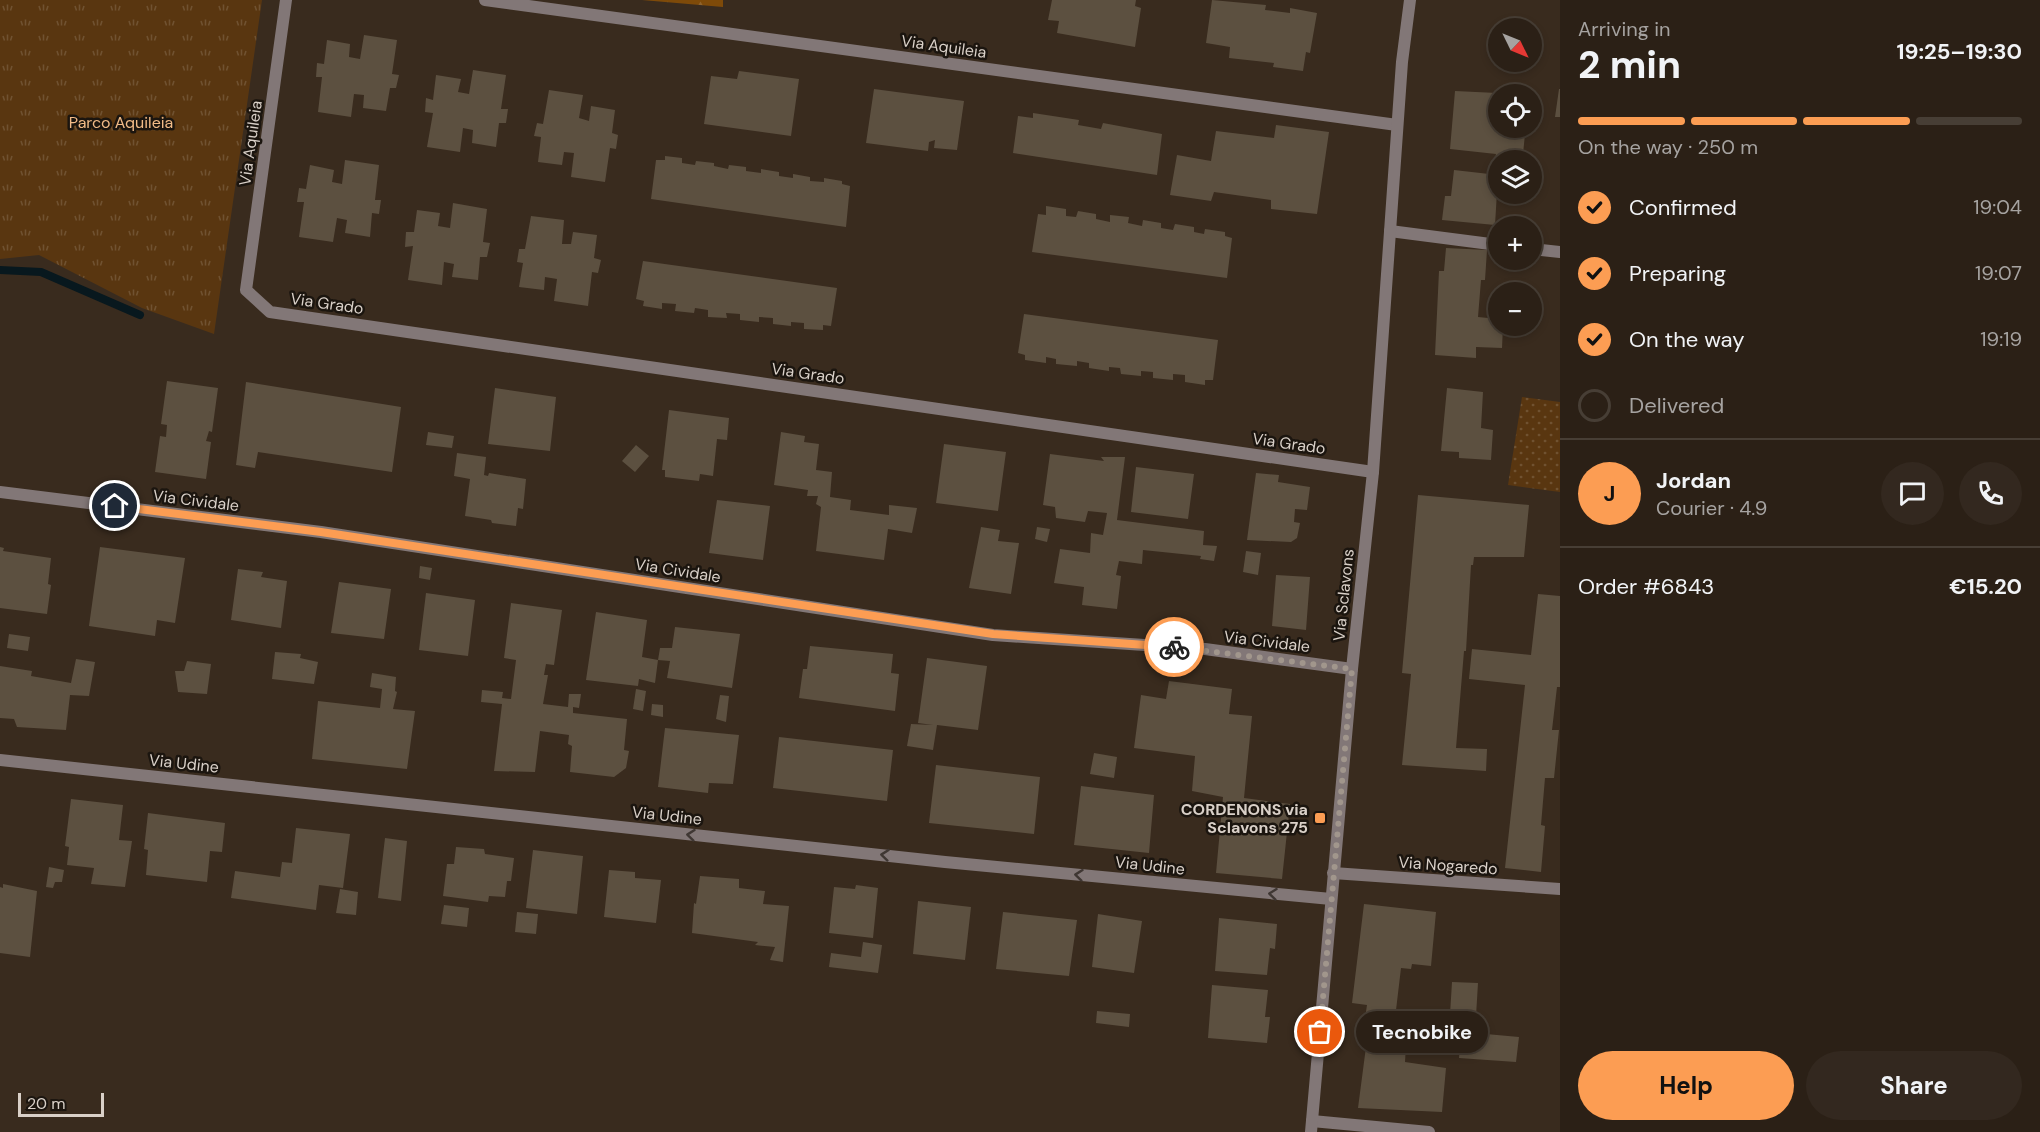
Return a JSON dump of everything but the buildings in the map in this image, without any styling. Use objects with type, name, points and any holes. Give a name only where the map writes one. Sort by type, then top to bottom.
[{"type":"street","name":"Via Aquileia","points":[[246,290],[286,0]]},
{"type":"street","name":"Via Aquileia","points":[[485,0],[1397,125]]},
{"type":"street","name":"Via Sclavons","points":[[1311,1126],[1352,669],[1373,472],[1397,125],[1409,2]]},
{"type":"street","points":[[1390,231],[1488,244]]},
{"type":"street","points":[[1542,250],[1560,252]]},
{"type":"street","name":"Via Grado","points":[[246,290],[270,312],[1373,472]]},
{"type":"street","name":"Via Cividale","points":[[0,492],[321,532],[993,634],[1205,650],[1352,669]]},
{"type":"street","name":"Via Udine","points":[[0,760],[945,862],[1331,899]]},
{"type":"street","name":"Via Nogaredo","points":[[1333,873],[1560,889]]},
{"type":"street","points":[[1311,1126],[1430,1132]]},
{"type":"green space","name":"Parco Aquileia","points":[[0,0],[262,0],[214,334],[142,308],[39,255],[0,259]]},
{"type":"green space","points":[[642,0],[723,0],[723,7]]},
{"type":"green space","points":[[1522,397],[1560,402],[1560,492],[1508,485]]},
{"type":"waterway","points":[[0,270],[41,272],[140,315]]},
{"type":"way so far","points":[[1174,647],[1352,669],[1320,1032]]},
{"type":"place","name":"CORDENONS via Sclavons 275","points":[[1320,818]]},
{"type":"place","name":"Tecnobike","points":[[1320,1032]]},
{"type":"route","points":[[115,506],[321,532],[993,634],[1174,647]]}]
